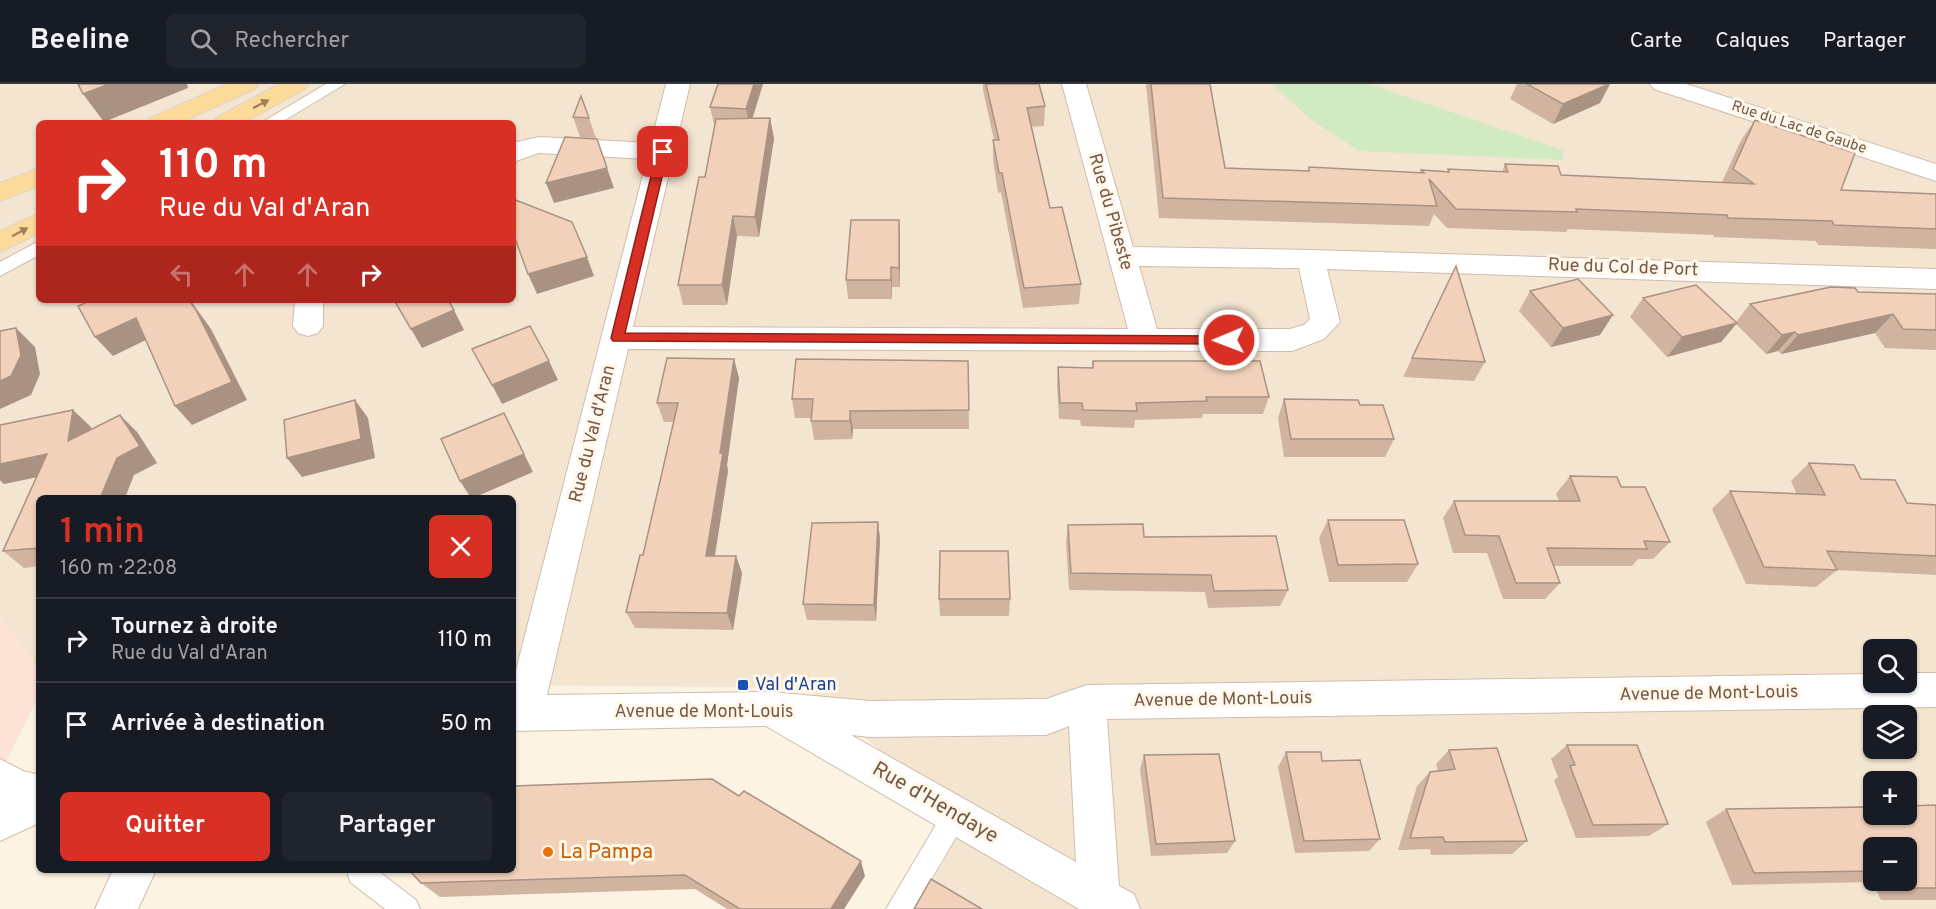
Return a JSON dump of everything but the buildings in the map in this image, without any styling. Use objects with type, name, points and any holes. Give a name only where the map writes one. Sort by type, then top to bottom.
[{"type":"main road","points":[[166,120],[247,84]]},
{"type":"main road","points":[[231,120],[297,84]]},
{"type":"main road","points":[[0,193],[36,177]]},
{"type":"main road","points":[[0,243],[36,224]]},
{"type":"street","name":"Rue du Val d'Aran","points":[[518,713],[617,338],[678,84]]},
{"type":"street","name":"Rue du Pibeste","points":[[1074,84],[1142,326],[1144,341]]},
{"type":"street","name":"Rue du Lac de Gaube","points":[[1662,84],[1936,173]]},
{"type":"street","points":[[516,152],[522,148],[539,145],[663,152]]},
{"type":"street","name":"Rue du Col de Port","points":[[1122,256],[1311,259],[1936,279]]},
{"type":"street","points":[[617,338],[1292,340],[1314,332],[1325,322],[1311,259]]},
{"type":"street","name":"Avenue de Mont-Louis","points":[[518,713],[770,709],[870,719],[1046,717],[1087,702],[1936,690]]},
{"type":"street","name":"Rue d'Hendaye","points":[[1087,702],[1109,904]]},
{"type":"street","name":"Rue d'Hendaye","points":[[770,709],[1109,904]]},
{"type":"street","points":[[0,778],[14,788],[36,793]]},
{"type":"street","points":[[0,821],[36,803]]},
{"type":"lane","points":[[273,120],[337,84]]},
{"type":"lane","points":[[0,270],[36,249]]},
{"type":"lane","points":[[899,909],[956,815]]},
{"type":"lane","points":[[359,873],[407,909]]},
{"type":"shaded area","points":[[0,84],[1936,84],[1936,909],[917,909],[965,823],[807,688],[516,685],[516,495],[36,495],[36,667],[0,617]]},
{"type":"shaded area","points":[[0,617],[36,667],[36,701],[0,774]]},
{"type":"green space","points":[[1272,84],[1369,84],[1563,150],[1563,160],[1359,151],[1310,119]]},
{"type":"place","name":"Val d'Aran","points":[[743,685]]},
{"type":"place","name":"La Pampa","points":[[548,852]]},
{"type":"route","points":[[663,152],[617,338],[1229,340]]}]
